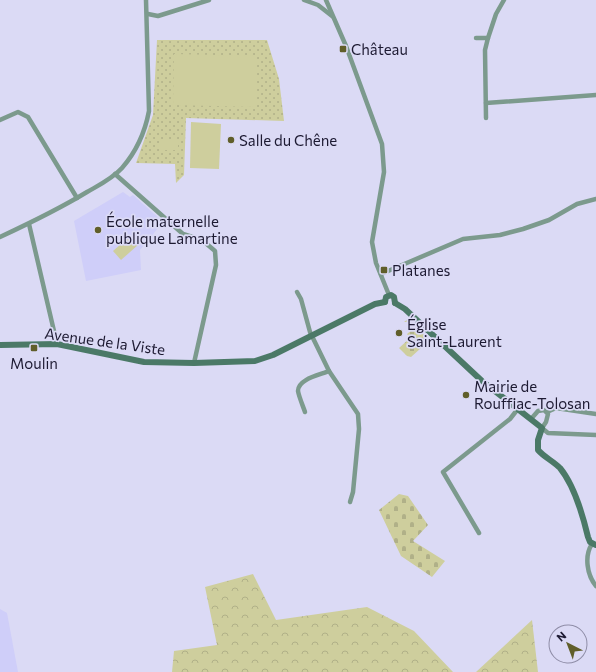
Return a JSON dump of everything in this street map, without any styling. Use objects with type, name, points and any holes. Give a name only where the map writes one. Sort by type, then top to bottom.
[{"type":"street","points":[[0,237],[29,224],[77,198],[115,174],[135,149],[147,120],[150,101],[148,14],[146,0]]},
{"type":"street","points":[[148,14],[158,16],[206,0]]},
{"type":"street","points":[[304,0],[323,4],[326,0],[382,144],[384,172],[372,242],[373,253],[389,295],[394,297],[395,303],[405,309],[482,382],[548,433],[596,435]]},
{"type":"street","points":[[486,118],[485,50],[496,14],[504,0]]},
{"type":"street","points":[[315,3],[334,19]]},
{"type":"street","points":[[476,38],[488,38]]},
{"type":"street","points":[[486,103],[596,95]]},
{"type":"street","points":[[0,120],[18,112],[28,117],[77,198]]},
{"type":"street","points":[[115,174],[183,234],[202,240],[215,251],[216,265],[194,363]]},
{"type":"street","points":[[381,274],[463,239],[500,235],[523,229],[549,220],[577,204],[596,199]]},
{"type":"street","points":[[29,224],[57,344]]},
{"type":"street","points":[[297,292],[312,335],[329,371],[358,414],[359,428],[353,492],[350,502]]},
{"type":"street","points":[[389,295],[386,297],[385,302],[389,306],[395,303]]},
{"type":"street","name":"Avenue de la Viste","points":[[0,346],[57,344],[144,362],[194,363],[255,361],[273,355],[375,304],[385,302]]},
{"type":"street","points":[[305,412],[298,391],[300,386],[303,382],[329,371]]},
{"type":"street","points":[[530,419],[538,411],[544,410],[547,412],[556,408],[596,414]]},
{"type":"street","points":[[479,533],[444,472],[510,419],[517,410]]},
{"type":"street","points":[[547,412],[547,419],[538,440],[538,450],[557,465],[565,475],[579,508],[588,538],[594,544],[587,558],[590,575],[596,586]]},
{"type":"shaded area","points":[[123,192],[130,197],[133,195],[163,222],[140,250],[141,270],[86,281],[74,221]]},
{"type":"shaded area","points":[[0,609],[7,613],[18,672],[0,672]]},
{"type":"green space","points":[[157,40],[267,40],[279,79],[284,121],[186,118],[184,175],[176,183],[175,164],[136,163],[153,115]]},
{"type":"green space","points":[[174,54],[255,56],[255,107],[173,105]]},
{"type":"green space","points":[[191,122],[221,124],[219,169],[190,168]]},
{"type":"green space","points":[[159,141],[178,141],[178,150],[159,150]]},
{"type":"green space","points":[[130,236],[138,245],[121,260],[113,251]]},
{"type":"green space","points":[[408,319],[430,340],[411,357],[407,356],[399,348],[410,338],[407,334],[414,328],[410,322],[404,322]]},
{"type":"green space","points":[[399,494],[408,496],[428,525],[413,541],[445,561],[432,577],[401,556],[379,510]]},
{"type":"green space","points":[[253,574],[276,620],[367,607],[414,631],[453,672],[172,672],[174,651],[217,645],[205,587]]},
{"type":"green space","points":[[532,620],[538,672],[476,672]]},
{"type":"place","name":"Château","points":[[343,49]]},
{"type":"place","name":"Salle du Chêne","points":[[231,140]]},
{"type":"place","name":"École maternelle publique Lamartine","points":[[98,230]]},
{"type":"place","name":"Platanes","points":[[384,270]]},
{"type":"place","name":"Église Saint-Laurent","points":[[399,333]]},
{"type":"place","name":"Moulin","points":[[34,348]]},
{"type":"place","name":"Mairie de Rouffiac-Tolosan","points":[[466,395]]}]
